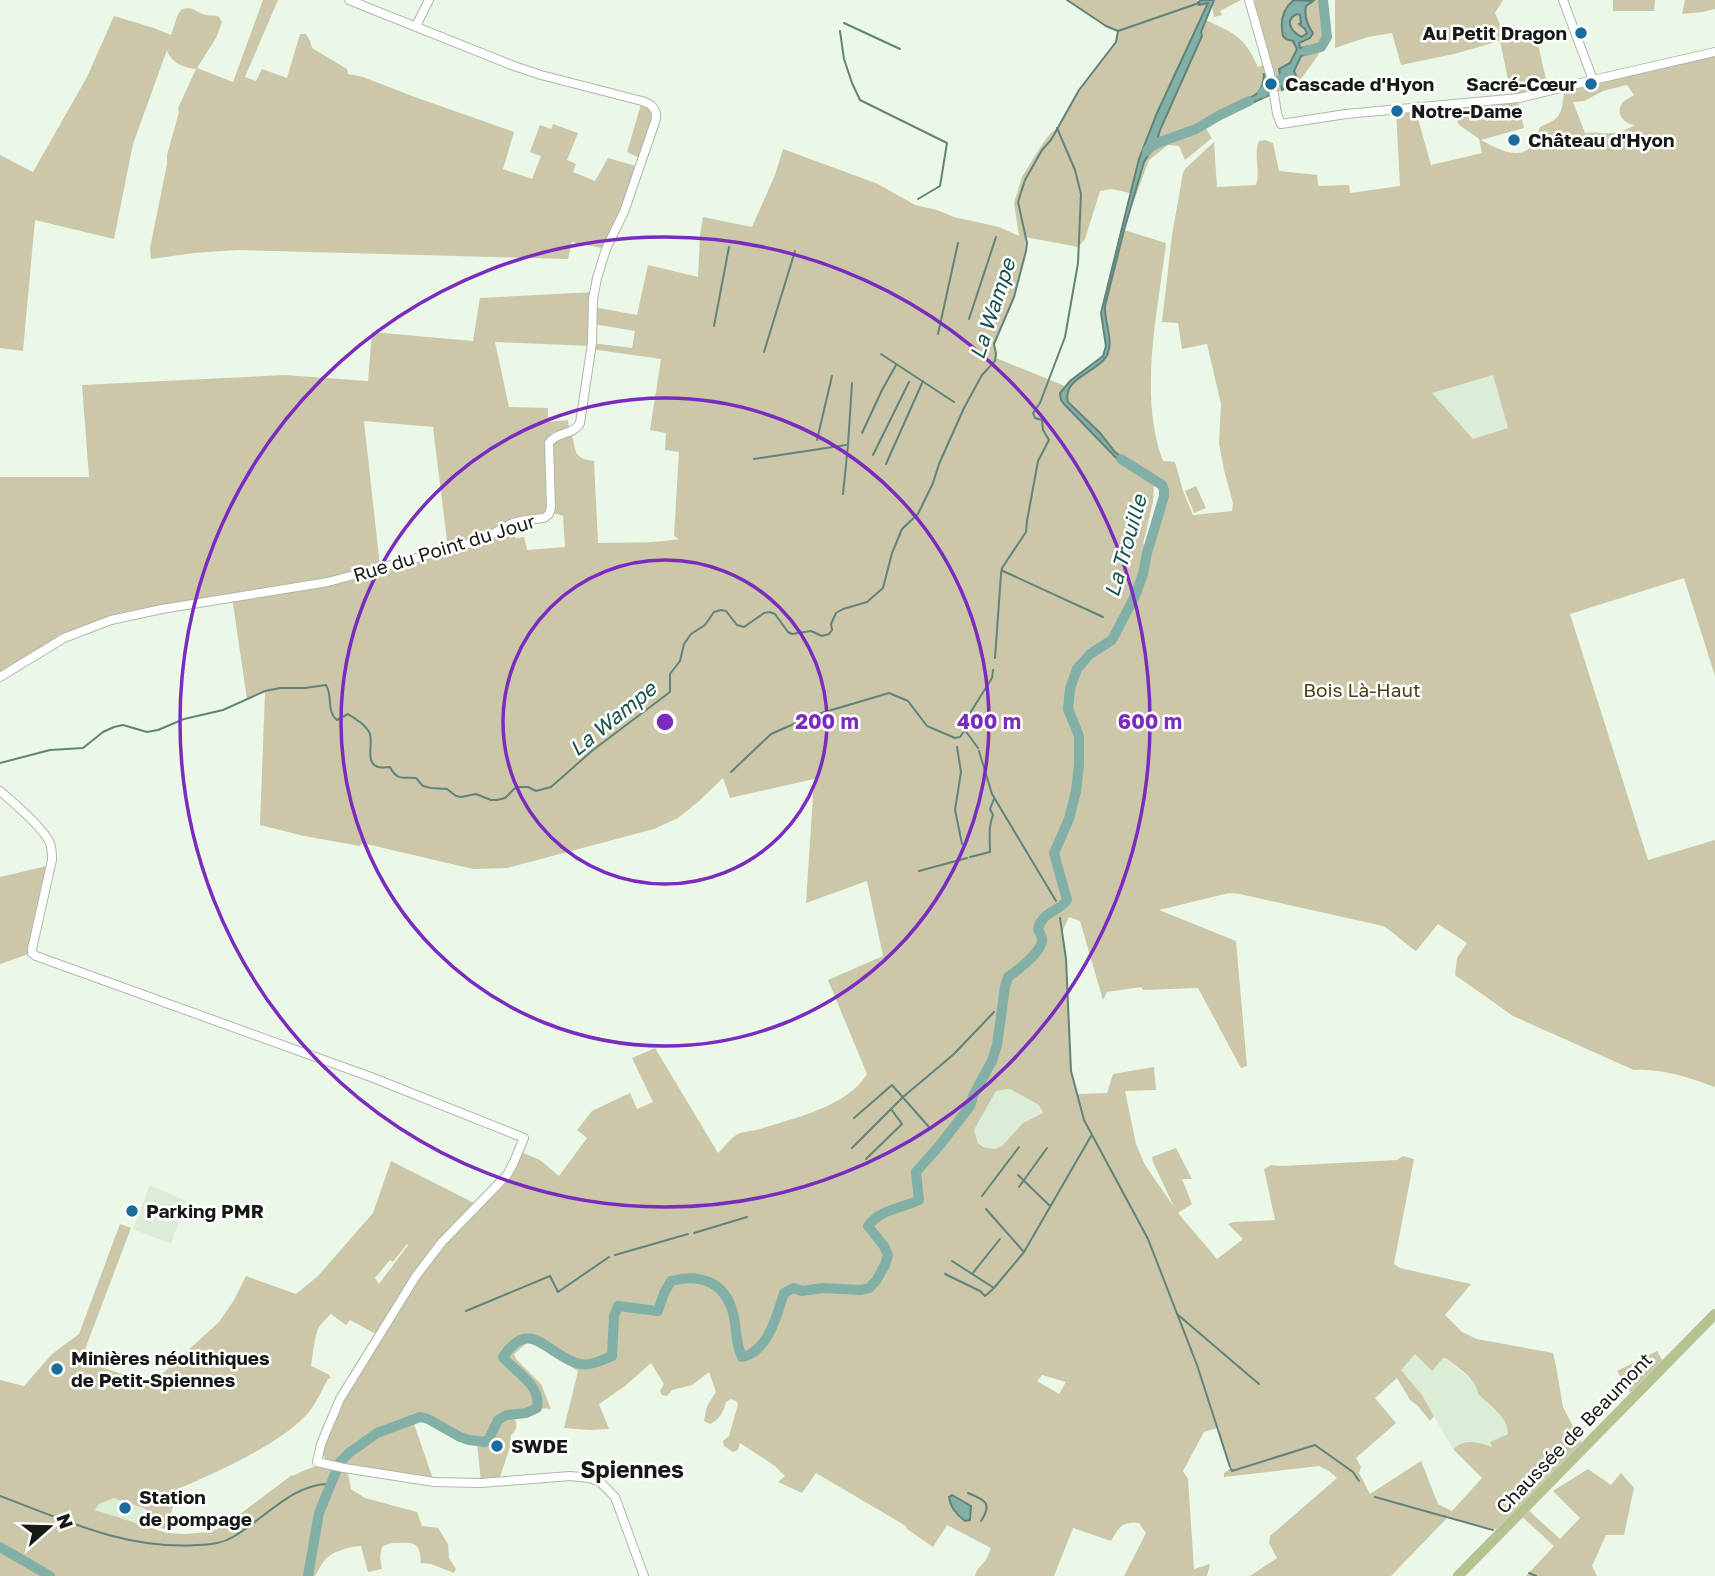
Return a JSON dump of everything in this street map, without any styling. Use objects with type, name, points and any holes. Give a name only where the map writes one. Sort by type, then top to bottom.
[{"type":"main road","name":"Chaussée de Beaumont","points":[[1458,1576],[1715,1314]]},
{"type":"street","points":[[349,0],[416,26],[429,0]]},
{"type":"street","points":[[1249,0],[1270,74]]},
{"type":"street","points":[[1563,0],[1593,80]]},
{"type":"street","name":"Rue du Point du Jour","points":[[0,677],[57,642],[111,620],[175,606],[328,582],[479,541],[513,523],[544,518],[549,514],[551,439],[573,431],[580,423],[592,343],[593,299],[597,278],[606,249],[624,212],[656,119],[656,111],[648,103],[541,75],[416,26]]},
{"type":"street","points":[[1273,94],[1281,124],[1346,114],[1519,98],[1715,52]]},
{"type":"street","points":[[0,790],[41,831],[52,849],[52,860],[32,949],[34,955],[371,1077],[524,1138],[507,1175],[442,1242],[400,1300],[340,1399],[321,1444],[317,1462],[434,1482],[493,1482],[570,1476],[589,1478],[600,1482],[615,1497],[644,1576]]},
{"type":"shaded area","points":[[1493,375],[1508,428],[1473,439],[1431,393]]},
{"type":"shaded area","points":[[1010,1089],[1039,1105],[1044,1113],[1023,1123],[1002,1146],[995,1149],[983,1147],[974,1130],[996,1091]]},
{"type":"shaded area","points":[[150,1185],[186,1201],[171,1244],[133,1229]]},
{"type":"shaded area","points":[[1416,1354],[1446,1358],[1472,1381],[1478,1388],[1478,1394],[1503,1417],[1508,1434],[1491,1442],[1492,1448],[1457,1445],[1453,1449],[1422,1395],[1400,1369]]},
{"type":"shaded area","points":[[114,1498],[146,1509],[147,1527],[95,1510],[99,1504]]},
{"type":"green space","points":[[263,0],[278,0],[245,77],[256,81],[262,69],[287,78],[300,34],[306,34],[312,48],[347,69],[348,74],[363,77],[514,132],[503,169],[532,179],[541,156],[530,152],[540,125],[551,129],[553,124],[578,133],[567,160],[576,164],[573,172],[595,181],[608,158],[639,167],[606,249],[572,242],[568,259],[237,250],[151,259],[150,248],[178,108],[196,69],[178,64],[167,50],[133,144],[114,239],[35,220],[23,351],[0,348],[0,155],[33,172],[87,77],[114,16],[171,35],[182,9],[218,16],[222,22],[216,38],[197,68],[233,82]]},
{"type":"green space","name":"Bois Là-Haut","points":[[1067,0],[1197,0],[1199,5],[1209,2],[1155,119],[1130,193],[1112,189],[1100,191],[1085,239],[1078,247],[1025,237],[1026,251],[1014,297],[994,344],[996,358],[1065,386],[1061,395],[1064,405],[1122,464],[1128,461],[1115,452],[1068,402],[1067,394],[1073,383],[1097,367],[1106,356],[1109,342],[1105,306],[1124,230],[1166,243],[1152,353],[1152,409],[1163,461],[1175,462],[1193,515],[1232,511],[1233,503],[1219,443],[1221,404],[1207,344],[1182,349],[1178,323],[1162,322],[1172,235],[1185,169],[1214,142],[1217,187],[1256,185],[1257,146],[1259,141],[1265,140],[1273,143],[1279,171],[1317,175],[1318,186],[1349,185],[1350,193],[1400,186],[1396,110],[1415,108],[1431,165],[1482,153],[1479,139],[1458,124],[1454,104],[1512,99],[1500,41],[1401,65],[1392,33],[1368,37],[1335,48],[1335,0],[1503,0],[1495,13],[1506,38],[1535,31],[1549,92],[1715,52],[1715,676],[1684,578],[1570,614],[1648,860],[1715,840],[1715,1087],[1665,1072],[1634,1070],[1513,1016],[1455,975],[1457,958],[1467,943],[1438,924],[1416,951],[1383,926],[1240,894],[1229,893],[1159,910],[1236,941],[1247,1066],[1241,1068],[1198,988],[1143,990],[1141,987],[1107,992],[1103,1000],[1080,921],[1069,917],[1062,932],[1066,959],[1071,1071],[1077,1096],[1107,1093],[1113,1074],[1154,1067],[1156,1090],[1125,1091],[1136,1144],[1145,1165],[1174,1207],[1152,1157],[1176,1148],[1192,1179],[1182,1179],[1192,1204],[1178,1213],[1217,1259],[1243,1239],[1228,1224],[1275,1220],[1264,1169],[1271,1165],[1397,1160],[1403,1156],[1414,1159],[1394,1264],[1400,1268],[1471,1284],[1445,1315],[1462,1332],[1477,1339],[1553,1353],[1563,1407],[1584,1448],[1526,1508],[1560,1539],[1580,1518],[1553,1491],[1588,1469],[1611,1485],[1621,1473],[1634,1488],[1624,1535],[1606,1535],[1592,1566],[1597,1576],[1526,1576],[1554,1546],[1519,1514],[1502,1531],[1448,1517],[1391,1576],[1250,1576],[1277,1558],[1269,1543],[1270,1536],[1337,1478],[1319,1466],[1224,1477],[1224,1473],[1231,1468],[1217,1428],[1204,1432],[1183,1471],[1188,1479],[1194,1569],[1210,1564],[1207,1576],[1124,1576],[1146,1533],[1139,1523],[1128,1523],[1122,1526],[1111,1541],[1073,1528],[1054,1576],[975,1576],[991,1548],[947,1525],[933,1547],[906,1526],[816,1473],[802,1493],[778,1482],[785,1476],[775,1466],[740,1443],[738,1450],[733,1452],[724,1446],[723,1441],[729,1436],[738,1404],[731,1399],[726,1402],[716,1420],[710,1424],[704,1421],[707,1406],[716,1392],[709,1372],[692,1385],[672,1390],[667,1396],[660,1391],[664,1384],[651,1363],[599,1404],[609,1429],[564,1428],[578,1371],[527,1343],[514,1354],[541,1384],[551,1409],[536,1409],[512,1415],[516,1428],[511,1435],[500,1482],[481,1483],[477,1442],[460,1437],[428,1419],[413,1421],[434,1482],[344,1469],[351,1489],[365,1498],[417,1512],[422,1526],[438,1528],[448,1544],[449,1558],[456,1569],[454,1573],[421,1563],[420,1552],[416,1546],[405,1543],[382,1547],[382,1569],[368,1572],[361,1546],[331,1555],[315,1576],[0,1576],[0,1380],[24,1386],[52,1354],[79,1334],[120,1224],[131,1228],[81,1360],[151,1384],[219,1322],[246,1276],[296,1294],[318,1276],[373,1213],[391,1161],[478,1205],[501,1182],[519,1151],[540,1160],[559,1176],[587,1138],[577,1130],[592,1111],[630,1093],[637,1109],[653,1102],[632,1058],[655,1048],[718,1153],[738,1134],[819,1110],[847,1095],[867,1074],[828,980],[883,956],[867,881],[806,903],[814,779],[730,798],[723,778],[678,818],[654,829],[507,868],[473,869],[362,843],[360,846],[260,825],[265,692],[247,699],[232,597],[92,626],[0,677],[0,477],[89,477],[82,385],[285,375],[368,381],[372,332],[473,341],[480,298],[594,292],[593,307],[637,315],[648,265],[698,277],[703,217],[752,227],[775,175],[783,149],[878,184],[915,205],[999,227],[1019,236],[1014,203],[1022,177],[1043,143],[1057,128],[1079,90],[1116,42],[1118,31]],"holes":[[[1627,85],[1634,95],[1620,106],[1620,114],[1624,120],[1635,125],[1619,133],[1585,133],[1573,102],[1584,101],[1603,91]],[[1564,92],[1559,114],[1540,127],[1530,148],[1512,153],[1481,140],[1524,128],[1518,103]],[[593,324],[635,331],[632,348],[592,343]],[[495,342],[591,346],[591,349],[661,359],[650,430],[666,433],[665,450],[679,452],[674,536],[679,539],[598,543],[594,461],[579,456],[571,432],[556,436],[550,433],[569,430],[568,420],[548,422],[548,408],[509,407]],[[1493,375],[1508,428],[1473,439],[1432,393]],[[364,421],[433,427],[448,549],[380,567]],[[1159,478],[1166,490],[1163,510],[1149,546],[1143,544],[1153,502],[1154,484]],[[550,512],[563,516],[565,547],[527,550],[524,537],[515,538],[513,523]],[[1010,1089],[1039,1105],[1043,1113],[1023,1123],[1002,1146],[995,1149],[983,1147],[978,1143],[974,1130],[996,1091]],[[407,1244],[379,1284],[375,1278],[390,1260],[393,1262]],[[331,1314],[346,1325],[350,1320],[378,1335],[321,1444],[326,1460],[292,1475],[224,1526],[210,1532],[167,1533],[95,1510],[99,1504],[114,1498],[146,1509],[147,1524],[168,1530],[179,1488],[235,1463],[271,1443],[312,1408],[331,1378],[311,1366],[320,1325]],[[1415,1354],[1432,1371],[1443,1358],[1461,1369],[1474,1383],[1478,1394],[1505,1422],[1508,1434],[1490,1442],[1492,1447],[1467,1442],[1453,1449],[1482,1478],[1452,1511],[1438,1504],[1421,1461],[1370,1494],[1359,1473],[1361,1467],[1356,1458],[1396,1423],[1375,1398],[1397,1378],[1410,1400],[1430,1421],[1434,1416],[1422,1395],[1401,1370]],[[1042,1375],[1066,1382],[1059,1394],[1037,1381]],[[952,1495],[971,1505],[965,1521],[949,1497]]]},
{"type":"green space","points":[[1214,0],[1241,0],[1220,11],[1222,15],[1214,17]]},
{"type":"green space","points":[[1322,0],[1325,24],[1317,45],[1319,54],[1296,86],[1275,93],[1272,64],[1252,1]]},
{"type":"green space","points":[[1613,0],[1655,0],[1654,11],[1613,11]]},
{"type":"green space","points":[[1685,0],[1715,0],[1715,9],[1682,14]]},
{"type":"green space","points":[[1206,20],[1238,37],[1258,67],[1263,65],[1263,86],[1259,92],[1192,129],[1157,141],[1202,36]]},
{"type":"green space","points":[[642,101],[656,111],[642,159],[627,152]]},
{"type":"green space","points":[[1205,127],[1212,138],[1185,160],[1179,146],[1168,145],[1149,160],[1132,206],[1144,162],[1155,148],[1170,139]]},
{"type":"green space","points":[[1196,486],[1206,508],[1194,513],[1185,491]]},
{"type":"green space","points":[[51,865],[32,953],[0,964],[0,877]]},
{"type":"green space","points":[[1657,1351],[1665,1365],[1633,1397],[1617,1371]]},
{"type":"water","points":[[1214,0],[1201,32],[1202,36],[1157,141],[1144,162],[1124,230],[1105,306],[1110,345],[1106,357],[1075,381],[1068,394],[1068,402],[1115,452],[1132,465],[1130,468],[1122,464],[1065,405],[1060,393],[1070,381],[1103,356],[1106,346],[1101,313],[1139,159],[1157,113],[1208,3],[1199,5],[1198,2]]},
{"type":"water","points":[[1294,0],[1313,1],[1306,6],[1305,14],[1313,33],[1310,38],[1299,43],[1300,48],[1315,45],[1316,50],[1301,56],[1294,71],[1297,78],[1295,82],[1291,78],[1282,90],[1279,69],[1290,63],[1297,49],[1293,41],[1283,36],[1282,31],[1283,16]],"holes":[[[1297,14],[1300,15],[1299,24],[1307,33],[1302,37],[1290,26],[1291,19]]]},
{"type":"water","points":[[1264,74],[1268,74],[1272,94],[1239,109],[1235,105],[1252,97],[1262,87]]},
{"type":"water","points":[[952,1495],[971,1506],[970,1520],[965,1521],[954,1511],[949,1497]]},
{"type":"waterway","points":[[1067,0],[1118,31],[1199,3]]},
{"type":"waterway","name":"La Trouille","points":[[1306,51],[1321,47],[1327,37],[1323,0]]},
{"type":"waterway","points":[[844,23],[900,49]]},
{"type":"waterway","points":[[840,31],[844,59],[860,100],[947,143],[940,186],[918,199]]},
{"type":"waterway","name":"La Wampe","points":[[0,763],[50,750],[83,748],[114,727],[123,725],[147,732],[158,730],[184,719],[223,710],[265,691],[326,685],[332,712],[337,720],[348,714],[360,722],[370,734],[374,765],[390,767],[398,776],[416,778],[423,786],[447,789],[456,796],[476,794],[497,800],[505,798],[518,787],[528,787],[536,791],[551,787],[593,750],[670,692],[670,674],[680,661],[684,644],[691,634],[705,625],[714,612],[726,611],[737,625],[744,627],[764,613],[770,612],[775,614],[792,634],[811,631],[822,636],[829,634],[836,613],[867,602],[883,588],[892,553],[902,529],[918,514],[964,408],[982,375],[995,361],[994,344],[1014,297],[1026,251],[1027,243],[1018,202],[1025,180],[1079,90],[1116,42],[1118,31]]},
{"type":"waterway","name":"La Trouille","points":[[1262,93],[1288,73]]},
{"type":"waterway","name":"La Trouille","points":[[1147,151],[1160,142],[1196,129],[1249,101]]},
{"type":"waterway","points":[[995,658],[1002,568],[1026,532],[1038,461],[1049,440],[1043,430],[1042,420],[1035,418],[1033,413],[1040,403],[1065,337],[1078,263],[1081,194],[1075,170],[1057,128]]},
{"type":"waterway","points":[[969,319],[996,237]]},
{"type":"waterway","points":[[938,334],[958,243]]},
{"type":"waterway","points":[[714,326],[729,247]]},
{"type":"waterway","points":[[764,352],[795,251]]},
{"type":"waterway","points":[[881,354],[954,402]]},
{"type":"waterway","points":[[862,433],[896,365]]},
{"type":"waterway","points":[[817,440],[832,376]]},
{"type":"waterway","points":[[886,464],[923,381]]},
{"type":"waterway","points":[[873,455],[909,382]]},
{"type":"waterway","points":[[843,494],[852,383]]},
{"type":"waterway","points":[[754,459],[846,445]]},
{"type":"waterway","name":"La Trouille","points":[[308,1576],[319,1513],[340,1462],[349,1453],[377,1433],[420,1417],[460,1437],[485,1442],[498,1420],[507,1415],[526,1413],[537,1408],[535,1392],[503,1357],[522,1339],[540,1342],[580,1364],[600,1361],[612,1356],[614,1316],[618,1306],[658,1311],[671,1281],[692,1278],[710,1282],[724,1294],[733,1313],[742,1357],[751,1354],[765,1340],[784,1293],[794,1288],[802,1291],[822,1288],[861,1290],[869,1288],[876,1281],[888,1255],[868,1226],[879,1216],[919,1200],[916,1172],[970,1106],[992,1061],[1008,977],[1029,960],[1041,944],[1038,929],[1043,918],[1067,900],[1054,853],[1069,819],[1079,765],[1079,736],[1068,709],[1070,689],[1077,669],[1090,654],[1112,640],[1135,596],[1164,496],[1162,485],[1121,459]]},
{"type":"waterway","points":[[1003,571],[1103,617]]},
{"type":"waterway","points":[[978,748],[962,726],[992,678],[993,670]]},
{"type":"waterway","points":[[808,717],[889,693],[908,701],[927,726],[955,738],[960,737],[965,730]]},
{"type":"waterway","points":[[731,772],[771,734],[796,723]]},
{"type":"waterway","points":[[957,747],[961,772],[955,810],[962,844]]},
{"type":"waterway","points":[[979,751],[992,794],[1056,901]]},
{"type":"waterway","points":[[970,857],[990,852],[993,815],[990,809],[994,799]]},
{"type":"waterway","points":[[919,871],[967,858]]},
{"type":"waterway","points":[[1060,918],[1066,959],[1071,1071],[1084,1120],[1148,1239],[1197,1365],[1230,1467]]},
{"type":"waterway","points":[[852,1148],[903,1097],[954,1054],[994,1012]]},
{"type":"waterway","points":[[854,1118],[892,1085],[929,1127]]},
{"type":"waterway","points":[[866,1159],[902,1124],[891,1109]]},
{"type":"waterway","points":[[952,1261],[994,1288],[1024,1252],[1091,1136]]},
{"type":"waterway","points":[[982,1196],[1019,1147]]},
{"type":"waterway","points":[[1019,1187],[1047,1148]]},
{"type":"waterway","points":[[1018,1175],[1050,1206]]},
{"type":"waterway","points":[[986,1209],[1023,1251]]},
{"type":"waterway","points":[[694,1233],[747,1217]]},
{"type":"waterway","points":[[615,1255],[688,1234]]},
{"type":"waterway","points":[[972,1274],[1000,1239]]},
{"type":"waterway","points":[[466,1311],[550,1276],[558,1292],[609,1257]]},
{"type":"waterway","points":[[945,1274],[985,1296],[993,1289]]},
{"type":"waterway","points":[[1177,1314],[1259,1384]]},
{"type":"waterway","points":[[487,1440],[495,1445]]},
{"type":"waterway","points":[[1231,1469],[1232,1471],[1315,1445],[1353,1472],[1359,1481]]},
{"type":"waterway","points":[[0,1496],[121,1538],[146,1543],[201,1545],[233,1537],[279,1503],[304,1489],[331,1484]]},
{"type":"waterway","points":[[968,1493],[987,1506],[981,1521]]},
{"type":"waterway","points":[[1375,1497],[1493,1530]]},
{"type":"waterway","name":"La Trouille","points":[[0,1547],[50,1576]]},
{"type":"waterway","points":[[1529,1573],[1536,1576]]},
{"type":"place","name":"Au Petit Dragon","points":[[1581,33]]},
{"type":"place","name":"Cascade d'Hyon","points":[[1271,84]]},
{"type":"place","name":"Sacré-Cœur","points":[[1591,84]]},
{"type":"place","name":"Notre-Dame","points":[[1397,111]]},
{"type":"place","name":"Château d'Hyon","points":[[1514,140]]},
{"type":"place","name":"Parking PMR","points":[[132,1211]]},
{"type":"place","name":"Minières néolithiques de Petit-Spiennes","points":[[57,1369]]},
{"type":"place","name":"SWDE","points":[[497,1446]]},
{"type":"place","name":"Station de pompage","points":[[125,1508]]},
{"type":"district","name":"Spiennes","points":[[632,1470]]}]
